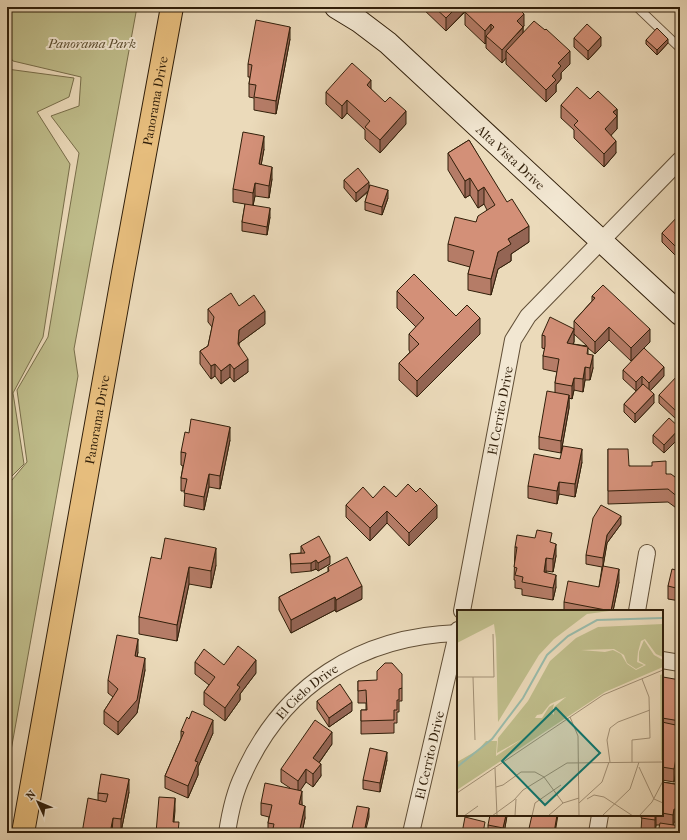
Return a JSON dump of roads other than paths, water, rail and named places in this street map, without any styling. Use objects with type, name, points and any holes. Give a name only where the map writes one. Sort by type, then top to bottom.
[{"type":"main road","name":"Panorama Drive","points":[[23,833],[124,265],[172,7]]},
{"type":"street","name":"Alta Vista Drive","points":[[336,7],[359,21],[388,43],[680,314]]},
{"type":"street","name":"El Cerrito Drive","points":[[462,610],[513,340],[528,316],[602,242],[680,160]]},
{"type":"street","points":[[636,610],[647,553]]},
{"type":"street","name":"El Cielo Drive","points":[[227,833],[232,806],[242,776],[257,747],[273,723],[294,699],[317,680],[339,666],[374,648],[401,640],[457,632]]},
{"type":"street","name":"El Cerrito Drive","points":[[411,833],[457,636]]},
{"type":"street","points":[[663,660],[680,663]]},
{"type":"street","points":[[597,833],[600,816]]},
{"type":"lane","points":[[637,7],[680,48]]},
{"type":"park label","name":"Panorama Park","points":[[92,43]]}]
